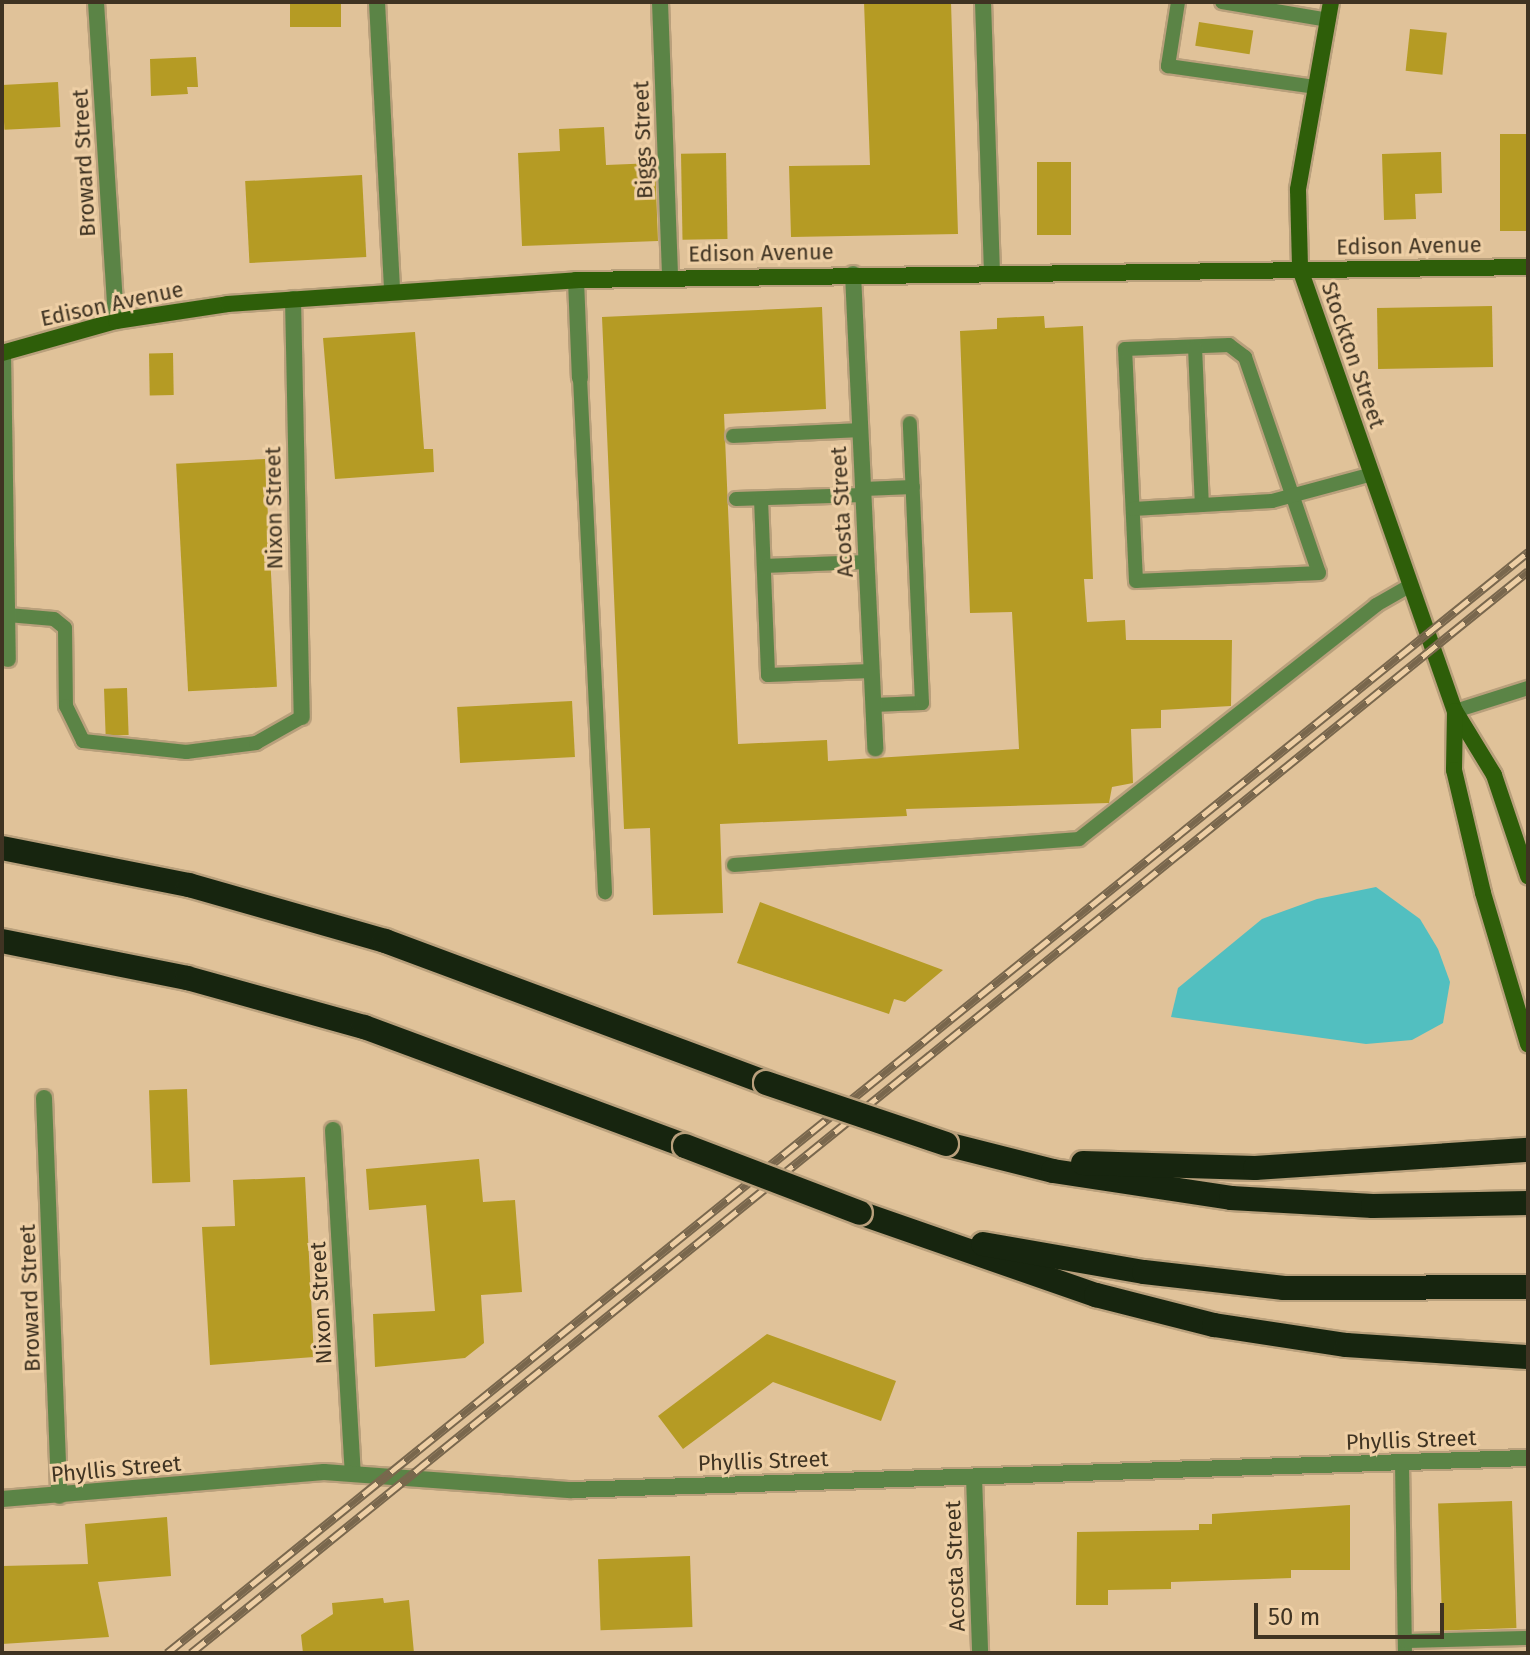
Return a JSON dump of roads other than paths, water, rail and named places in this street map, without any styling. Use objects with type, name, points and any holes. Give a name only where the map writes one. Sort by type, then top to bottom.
[{"type":"highway","points":[[2,848],[189,885],[385,941],[766,1083],[946,1144],[1053,1171],[1191,1194],[1326,1205],[1528,1203]]},
{"type":"highway","points":[[2,941],[172,975],[335,1018],[860,1213],[1096,1295],[1214,1325],[1347,1345],[1528,1357]]},
{"type":"highway","points":[[946,1144],[1052,1161],[1201,1168],[1528,1150]]},
{"type":"highway","points":[[860,1213],[1050,1257],[1238,1284],[1377,1291],[1519,1287]]},
{"type":"main road","name":"Stockton Street","points":[[1331,2],[1296,214],[1300,269],[1455,711],[1494,775],[1528,876]]},
{"type":"main road","name":"Edison Avenue","points":[[2,353],[116,321],[293,299],[576,280],[670,276],[1528,267]]},
{"type":"main road","name":"Stockton Street","points":[[1455,711],[1454,770],[1483,893],[1528,1044]]},
{"type":"street","name":"Broward Street","points":[[96,2],[116,321]]},
{"type":"street","points":[[377,2],[392,291]]},
{"type":"street","name":"Biggs Street","points":[[660,2],[670,276]]},
{"type":"street","points":[[983,2],[992,272]]},
{"type":"street","name":"Acosta Street","points":[[853,274],[875,748]]},
{"type":"street","points":[[576,280],[580,378]]},
{"type":"street","name":"Nixon Street","points":[[293,299],[302,717]]},
{"type":"street","points":[[2,353],[8,659]]},
{"type":"street","name":"Broward Street","points":[[44,1098],[59,1496]]},
{"type":"street","name":"Nixon Street","points":[[333,1130],[353,1472]]},
{"type":"street","name":"Phyllis Street","points":[[2,1499],[353,1472],[530,1490],[1528,1458]]},
{"type":"street","name":"Acosta Street","points":[[974,1477],[980,1653]]},
{"type":"lane","points":[[1178,2],[1168,66],[1315,87]]},
{"type":"lane","points":[[1222,2],[1328,20]]},
{"type":"lane","points":[[1229,345],[1243,353],[1319,573],[1136,581],[1125,349],[1195,347],[1229,345]]},
{"type":"lane","points":[[1195,347],[1202,505]]},
{"type":"lane","points":[[580,378],[605,892]]},
{"type":"lane","points":[[873,705],[922,703],[910,423]]},
{"type":"lane","points":[[733,436],[860,430]]},
{"type":"lane","points":[[1133,509],[1293,497],[1372,474]]},
{"type":"lane","points":[[736,499],[913,487]]},
{"type":"lane","points":[[761,499],[768,675],[871,671]]},
{"type":"lane","points":[[764,566],[866,562]]},
{"type":"lane","points":[[734,865],[1079,839],[1376,605],[1411,585]]},
{"type":"lane","points":[[8,615],[54,619],[65,628],[66,706],[83,741],[186,752],[256,743],[302,717]]},
{"type":"lane","points":[[1455,711],[1528,688]]},
{"type":"lane","points":[[1402,1463],[1405,1647],[1528,1638]]},
{"type":"water","points":[[1376,887],[1420,919],[1438,949],[1450,982],[1443,1023],[1412,1040],[1366,1044],[1171,1017],[1178,988],[1262,919],[1317,899]]},
{"type":"railway","points":[[167,1653],[1528,552]]},
{"type":"railway","points":[[191,1653],[1528,571]]}]
